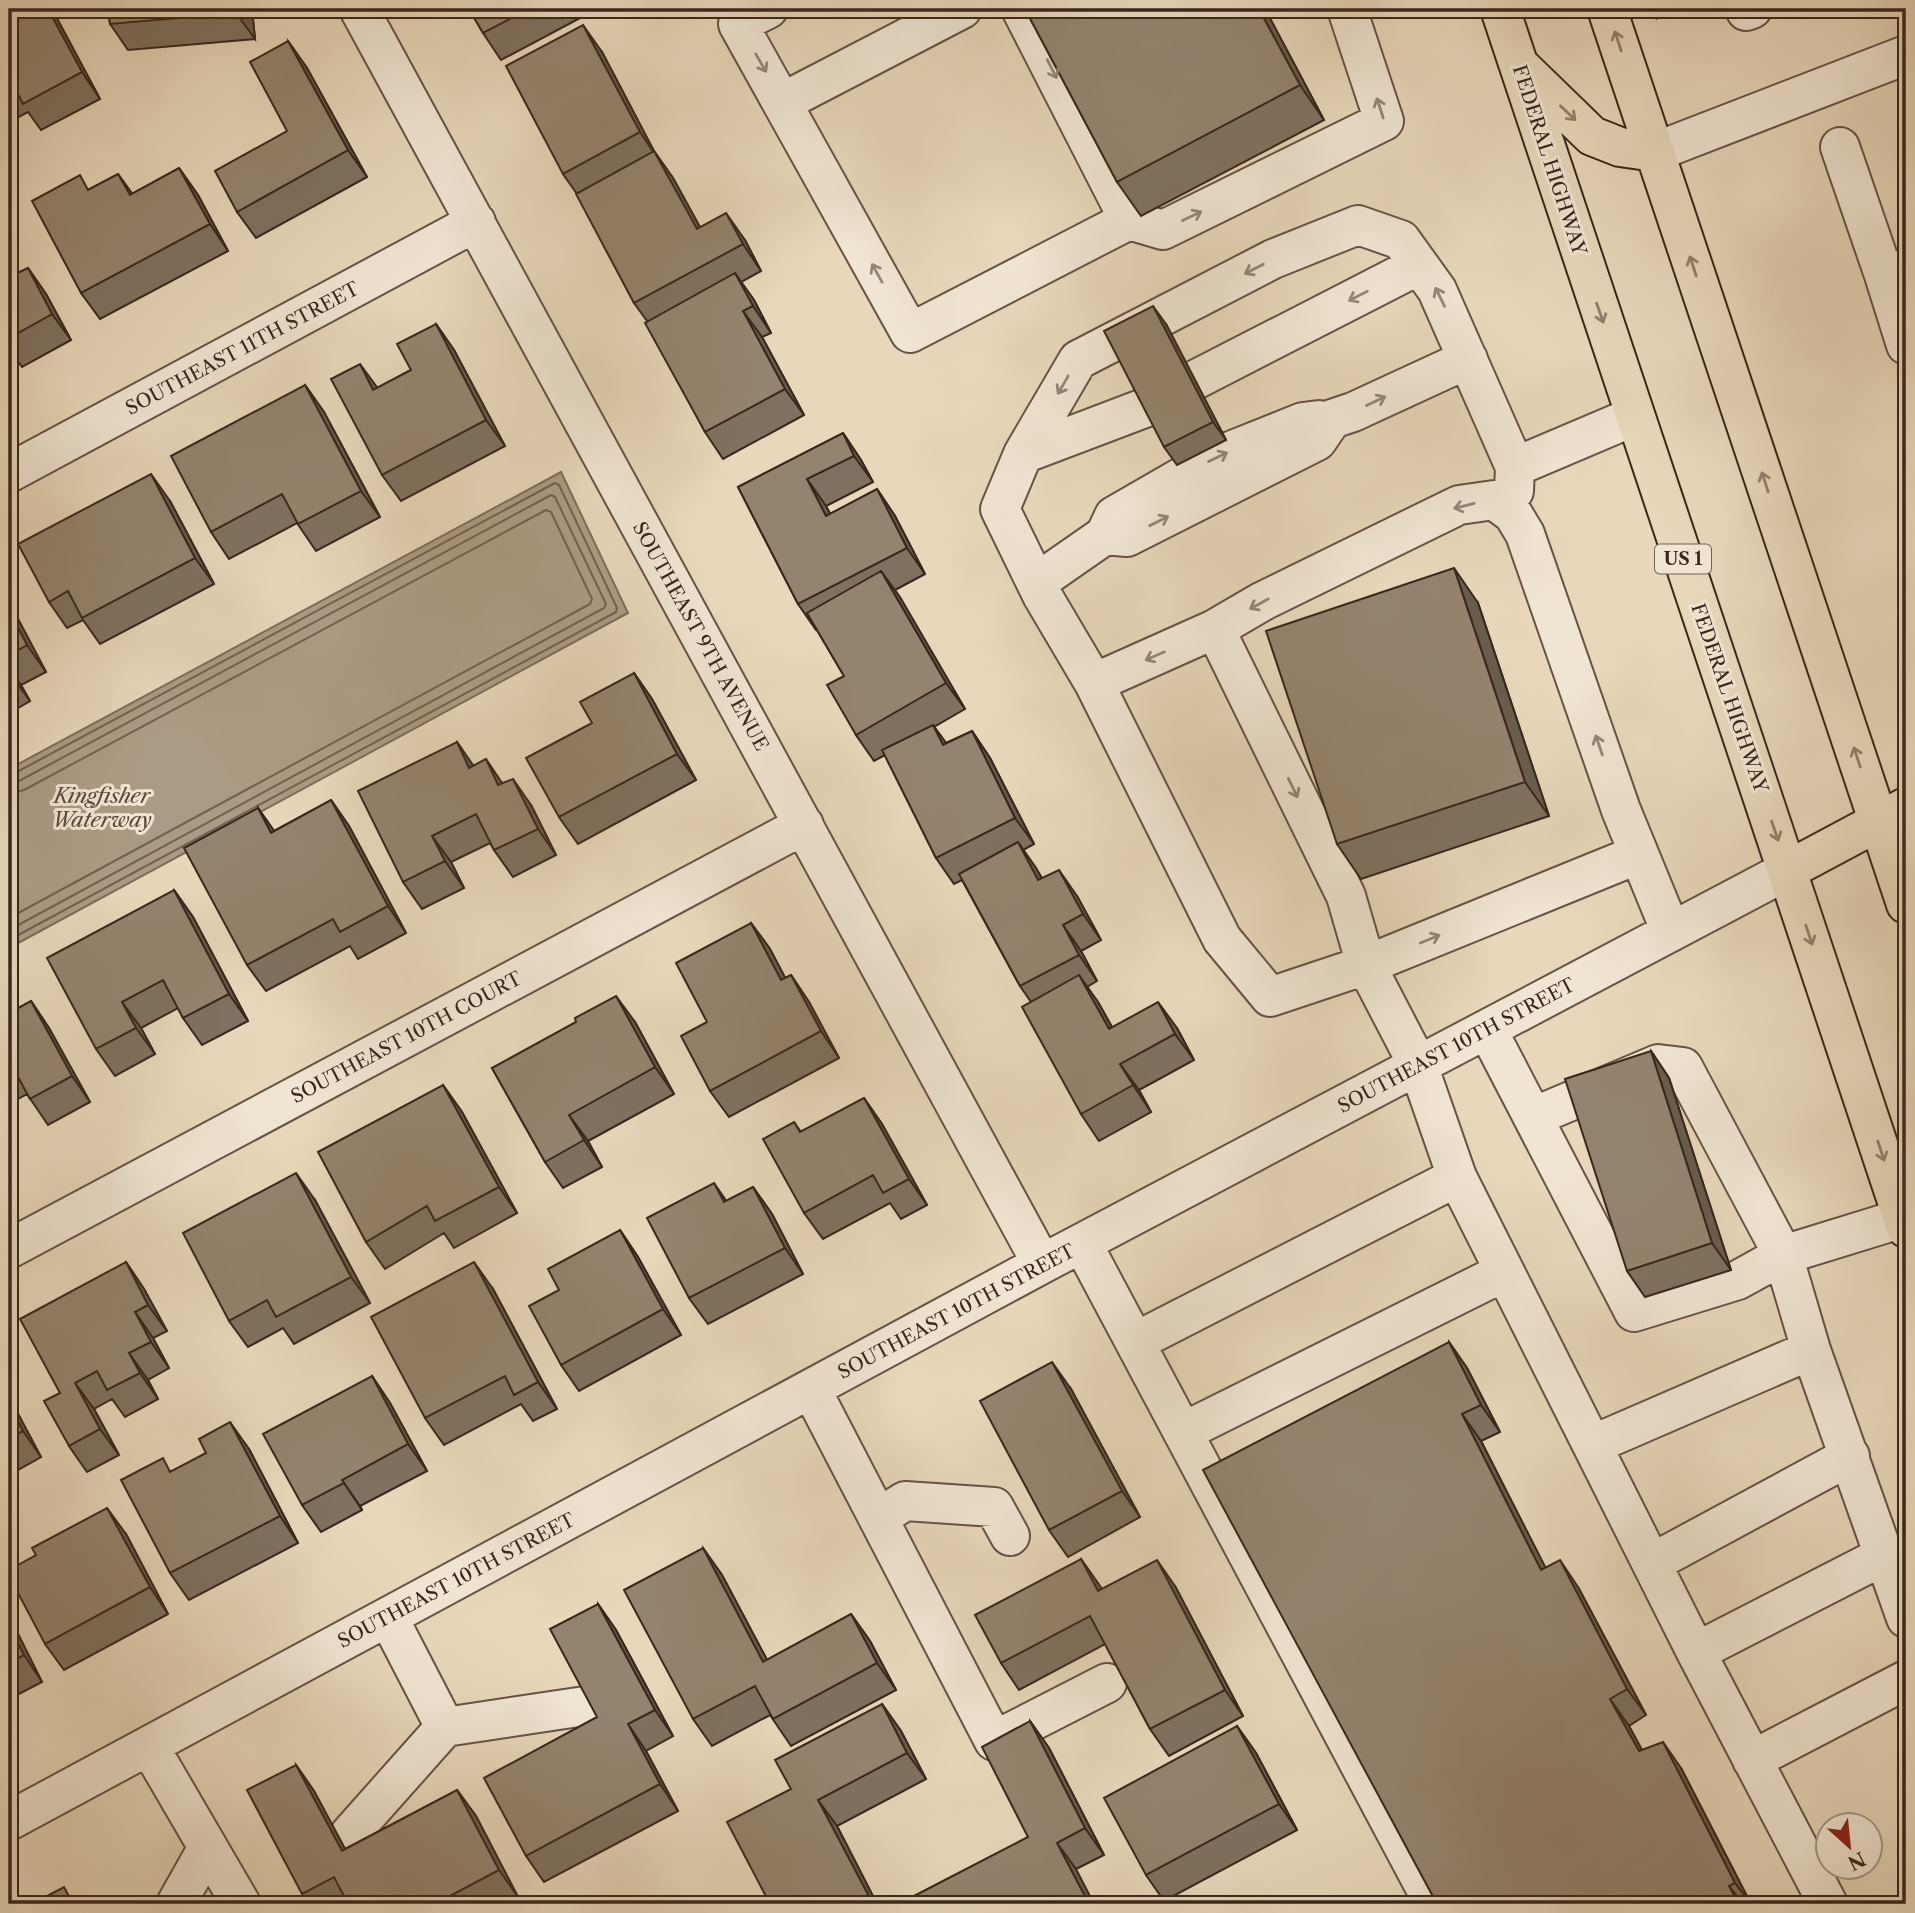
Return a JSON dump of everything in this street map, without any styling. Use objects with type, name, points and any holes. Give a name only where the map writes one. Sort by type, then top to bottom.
[{"type":"main road","name":"FEDERAL HIGHWAY","points":[[1500,9],[1905,1223]]},
{"type":"main road","points":[[1608,9],[1655,152],[1893,814],[1906,904]]},
{"type":"main road","points":[[1519,65],[1592,135],[1620,147],[1655,152]]},
{"type":"main road","name":"SOUTHEAST 10TH STREET","points":[[1788,870],[1893,814]]},
{"type":"street","name":"SOUTHEAST 9TH AVENUE","points":[[359,9],[1042,1264]]},
{"type":"street","points":[[768,9],[738,24],[910,333],[1129,220],[1164,230],[1384,121],[1348,9]]},
{"type":"street","points":[[783,102],[962,9]]},
{"type":"street","points":[[1021,9],[1129,220]]},
{"type":"street","points":[[1745,9],[1752,9]]},
{"type":"street","points":[[1655,152],[1906,55]]},
{"type":"street","points":[[1840,147],[1895,272],[1906,345]]},
{"type":"street","name":"SOUTHEAST 11TH STREET","points":[[9,473],[476,222]]},
{"type":"street","points":[[1513,514],[1515,467],[1437,290],[1401,240],[1358,225],[1273,259],[1078,360],[1023,454],[1000,509],[1036,583],[1094,683],[1222,939],[1270,998],[1366,965],[1639,854]]},
{"type":"street","points":[[1195,380],[1419,265]]},
{"type":"street","points":[[1036,583],[1105,536],[1127,537],[1317,441],[1332,419],[1468,359]]},
{"type":"street","points":[[1023,454],[1147,407]]},
{"type":"street","points":[[1515,467],[1635,416]]},
{"type":"street","points":[[1094,683],[1215,629],[1263,601],[1459,505],[1494,500],[1513,514],[1525,534],[1621,810],[1671,932]]},
{"type":"street","points":[[1215,629],[1346,896],[1366,965],[1418,1065],[1457,1177],[1696,1652],[1828,1904]]},
{"type":"street","name":"SOUTHEAST 10TH COURT","points":[[9,1249],[804,825]]},
{"type":"street","name":"SOUTHEAST 10TH STREET","points":[[9,1821],[1042,1264],[1788,870]]},
{"type":"street","points":[[1487,1029],[1634,1312],[1738,1280],[1783,1255],[1905,1223]]},
{"type":"street","points":[[1533,1117],[1658,1064],[1683,1068],[1783,1255],[1811,1350],[1906,1618]]},
{"type":"street","points":[[1135,1342],[1457,1177]]},
{"type":"street","points":[[1082,1243],[1434,1904]]},
{"type":"street","points":[[1183,1432],[1504,1272]]},
{"type":"street","points":[[1592,1445],[1811,1350]]},
{"type":"street","points":[[811,1389],[994,1741],[1107,1683]]},
{"type":"street","points":[[1652,1563],[1850,1456]]},
{"type":"street","points":[[878,1518],[905,1500],[995,1507],[1010,1536]]},
{"type":"street","points":[[1696,1652],[1885,1555]]},
{"type":"street","points":[[388,1617],[445,1727]]},
{"type":"street","points":[[1752,1760],[1906,1680]]},
{"type":"street","points":[[349,1835],[445,1727],[585,1706]]},
{"type":"street","points":[[149,1746],[241,1904]]},
{"type":"street","points":[[176,1904],[208,1847]]},
{"type":"path","points":[[1655,18],[1669,9]]},
{"type":"water","name":"Kingfisher Waterway","points":[[561,472],[628,613],[9,948],[9,769]]},
{"type":"building","points":[[9,9],[48,9],[82,72],[23,104],[13,84],[9,86]]},
{"type":"building","points":[[108,9],[236,9],[236,13],[110,24]]},
{"type":"building","points":[[469,9],[529,9],[483,33]]},
{"type":"building","points":[[1025,9],[1259,9],[1300,85],[1117,182]]},
{"type":"building","points":[[583,25],[640,132],[563,174],[506,66]]},
{"type":"building","points":[[288,41],[348,150],[237,212],[215,171],[287,131],[250,62]]},
{"type":"building","points":[[654,151],[697,229],[726,213],[743,244],[634,303],[576,194]]},
{"type":"building","points":[[179,168],[210,224],[81,293],[32,201],[80,175],[88,190],[118,174],[130,195]]},
{"type":"building","points":[[28,268],[52,314],[9,338],[9,271],[12,276]]},
{"type":"building","points":[[735,273],[753,306],[743,311],[785,389],[705,432],[645,323]]},
{"type":"building","points":[[1153,306],[1213,422],[1164,447],[1104,331]]},
{"type":"building","points":[[436,324],[486,420],[382,475],[331,379],[360,364],[373,390],[411,370],[397,344]]},
{"type":"building","points":[[305,385],[361,491],[298,524],[282,494],[211,532],[171,456]]},
{"type":"building","points":[[843,433],[854,456],[807,479],[826,516],[877,489],[907,548],[798,604],[738,487]]},
{"type":"building","points":[[151,474],[195,558],[82,618],[68,591],[49,602],[18,544]]},
{"type":"building","points":[[1454,568],[1525,782],[1337,844],[1266,631]]},
{"type":"building","points":[[881,571],[946,683],[856,735],[827,685],[844,676],[807,613]]},
{"type":"building","points":[[9,610],[27,645],[9,655]]},
{"type":"building","points":[[634,673],[677,754],[559,817],[526,758],[592,723],[580,702]]},
{"type":"building","points":[[933,725],[943,745],[972,731],[1015,818],[936,858],[882,750]]},
{"type":"building","points":[[457,742],[469,768],[486,759],[498,785],[513,779],[538,829],[494,850],[476,814],[432,836],[445,861],[403,882],[358,791]]},
{"type":"building","points":[[331,800],[388,906],[340,932],[333,919],[247,965],[184,848],[258,808],[271,833]]},
{"type":"building","points":[[1018,842],[1038,880],[1059,870],[1083,914],[1063,925],[1079,955],[1020,986],[959,874]]},
{"type":"building","points":[[174,890],[229,994],[183,1018],[163,980],[122,1002],[136,1028],[96,1049],[47,958]]},
{"type":"building","points":[[751,923],[781,980],[791,975],[821,1031],[710,1091],[681,1036],[707,1022],[676,963]]},
{"type":"building","points":[[1079,975],[1109,1029],[1158,1002],[1175,1034],[1120,1064],[1133,1085],[1081,1114],[1022,1007]]},
{"type":"building","points":[[616,996],[655,1067],[569,1115],[584,1140],[545,1162],[492,1068],[576,1022],[575,1018]]},
{"type":"building","points":[[31,1001],[72,1076],[30,1099],[12,1066],[9,1068],[9,1013]]},
{"type":"building","points":[[1651,1051],[1712,1243],[1627,1271],[1565,1079]]},
{"type":"building","points":[[443,1085],[499,1187],[435,1221],[427,1206],[366,1242],[318,1152]]},
{"type":"building","points":[[864,1098],[909,1179],[883,1193],[873,1175],[804,1213],[763,1139],[794,1122],[800,1132]]},
{"type":"building","points":[[296,1173],[351,1277],[276,1317],[267,1300],[229,1321],[183,1233]]},
{"type":"building","points":[[714,1183],[724,1202],[753,1187],[785,1248],[689,1298],[647,1218]]},
{"type":"building","points":[[620,1230],[663,1309],[561,1365],[529,1306],[559,1290],[548,1269]]},
{"type":"building","points":[[126,1262],[148,1305],[135,1312],[151,1342],[129,1353],[140,1373],[107,1390],[97,1371],[75,1383],[100,1429],[69,1446],[44,1401],[60,1393],[20,1319]]},
{"type":"building","points":[[474,1262],[538,1382],[514,1395],[505,1376],[425,1418],[371,1317]]},
{"type":"building","points":[[1449,1342],[1481,1405],[1462,1414],[1541,1570],[1560,1560],[1627,1689],[1610,1699],[1639,1751],[1663,1742],[1735,1883],[1729,1886],[1739,1904],[1437,1904],[1203,1470]]},
{"type":"building","points":[[1052,1362],[1122,1491],[1049,1530],[980,1401]]},
{"type":"building","points":[[372,1376],[408,1444],[302,1505],[263,1434]]},
{"type":"building","points":[[9,1405],[23,1431],[9,1438]]},
{"type":"building","points":[[230,1422],[280,1516],[170,1573],[121,1480],[163,1458],[170,1472],[206,1453],[199,1439]]},
{"type":"building","points":[[107,1508],[150,1587],[45,1644],[9,1576],[9,1570],[36,1555],[32,1548]]},
{"type":"building","points":[[703,1548],[763,1662],[851,1614],[877,1663],[773,1719],[755,1686],[693,1719],[624,1590]]},
{"type":"building","points":[[1081,1559],[1098,1591],[1157,1560],[1225,1690],[1150,1729],[1090,1616],[1001,1663],[975,1615]]},
{"type":"building","points":[[598,1604],[655,1710],[628,1724],[660,1784],[526,1856],[484,1778],[597,1717],[550,1629]]},
{"type":"building","points":[[9,1626],[24,1655],[9,1663]]},
{"type":"building","points":[[882,1704],[907,1753],[818,1800],[873,1904],[770,1904],[727,1822],[791,1789],[775,1760]]},
{"type":"building","points":[[1030,1721],[1085,1828],[1057,1843],[1089,1904],[919,1904],[914,1896],[1028,1837],[982,1747]]},
{"type":"building","points":[[1237,1726],[1279,1804],[1146,1875],[1104,1798]]},
{"type":"building","points":[[296,1765],[342,1851],[457,1790],[499,1870],[435,1904],[348,1904],[334,1877],[302,1894],[247,1790]]},
{"type":"building","points":[[64,1887],[73,1904],[32,1904]]}]
